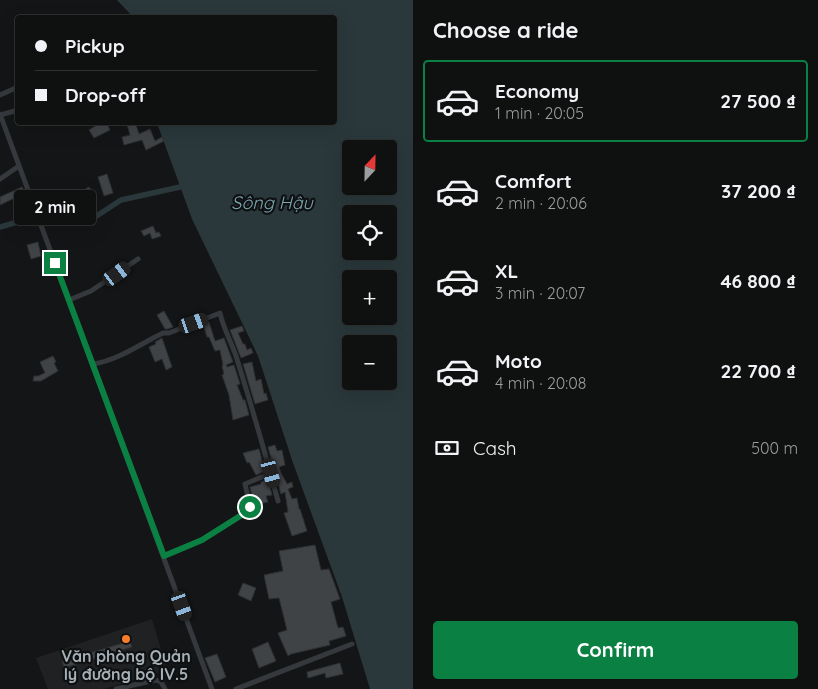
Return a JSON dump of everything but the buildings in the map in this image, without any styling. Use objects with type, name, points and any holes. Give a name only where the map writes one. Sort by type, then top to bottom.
[{"type":"street","points":[[0,96],[15,89]]},
{"type":"street","points":[[15,111],[0,115],[212,689]]},
{"type":"street","points":[[0,179],[19,166]]},
{"type":"street","points":[[69,300],[91,291],[138,259]]},
{"type":"street","points":[[93,364],[123,355],[163,333],[220,313],[255,415],[278,501]]},
{"type":"street","points":[[164,556],[202,540],[248,511],[250,507],[245,483],[271,473]]},
{"type":"street","points":[[236,689],[352,644]]},
{"type":"street","points":[[116,689],[156,680],[165,689]]},
{"type":"shaded area","name":"Văn phòng Quản lý đường bộ IV.5","points":[[152,619],[167,670],[104,689],[48,689],[36,658]]},
{"type":"water","name":"Sông Hậu","points":[[117,0],[413,0],[413,689],[370,689],[342,597],[293,463],[258,356],[192,219],[158,125],[337,125],[337,15],[131,15]]},
{"type":"waterway","points":[[0,227],[31,218],[69,221],[95,217],[121,200],[180,187]]},
{"type":"place","name":"Văn phòng Quản lý đường bộ IV.5","points":[[126,639]]},
{"type":"route","points":[[55,263],[164,556],[215,533],[248,511],[250,507]]}]
